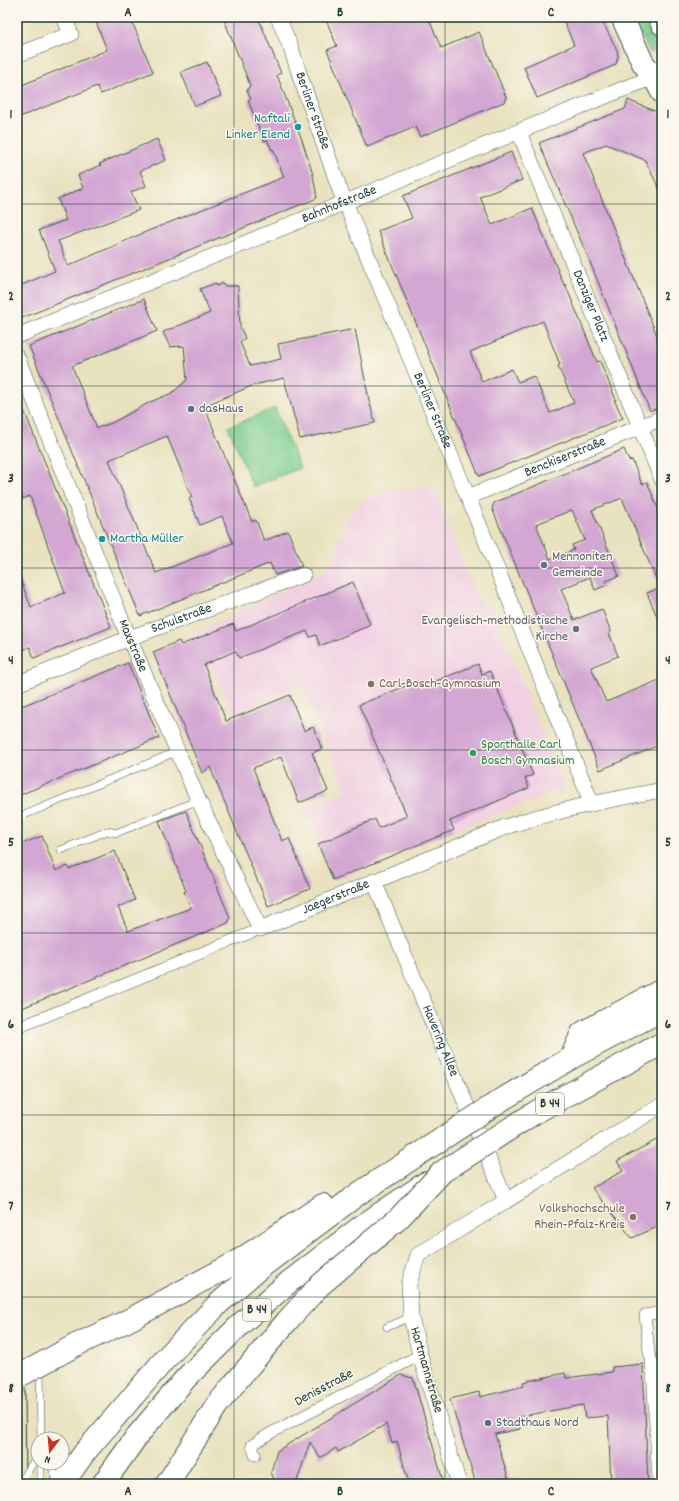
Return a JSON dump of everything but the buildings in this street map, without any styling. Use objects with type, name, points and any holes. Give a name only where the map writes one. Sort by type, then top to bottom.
[{"type":"main road","points":[[622,17],[643,63],[659,82]]},
{"type":"main road","points":[[659,17],[662,24]]},
{"type":"main road","points":[[571,1058],[582,1033],[662,990]]},
{"type":"main road","name":"B 44","points":[[62,1484],[85,1452],[166,1358],[218,1304],[256,1271],[358,1194],[498,1102],[571,1058],[662,1010]]},
{"type":"main road","name":"B 44","points":[[103,1484],[137,1436],[186,1378],[243,1322],[289,1282],[362,1226],[442,1172],[536,1112],[662,1044]]},
{"type":"main road","points":[[167,1484],[217,1405],[288,1320],[319,1286],[399,1218],[442,1172]]},
{"type":"main road","name":"B 44","points":[[76,1345],[126,1322],[237,1262],[307,1214],[361,1182],[384,1177]]},
{"type":"main road","points":[[17,1360],[76,1345]]},
{"type":"main road","points":[[17,1375],[76,1345]]},
{"type":"street","points":[[17,55],[71,34],[64,17]]},
{"type":"street","name":"Berliner Straße","points":[[278,17],[291,48],[337,184],[346,202],[468,497],[592,804]]},
{"type":"street","name":"Bahnhofstraße","points":[[17,336],[519,132],[659,82]]},
{"type":"street","name":"Danziger Platz","points":[[519,132],[662,480]]},
{"type":"street","name":"Maxstraße","points":[[17,357],[129,638],[199,800],[260,929]]},
{"type":"street","name":"Benckiserstraße","points":[[468,497],[662,418]]},
{"type":"street","name":"Schulstraße","points":[[17,684],[129,638],[303,576]]},
{"type":"street","name":"Jaegerstraße","points":[[17,1028],[504,827],[592,804],[662,790]]},
{"type":"street","name":"Havering Allee","points":[[374,881],[506,1200]]},
{"type":"street","points":[[506,1200],[662,1105]]},
{"type":"street","name":"Hartmannstraße","points":[[459,1484],[420,1355],[411,1317],[409,1284],[418,1255],[506,1200]]},
{"type":"street","points":[[660,1484],[654,1367],[649,1352],[645,1315],[662,1312]]},
{"type":"street","name":"Denisstraße","points":[[255,1455],[252,1445],[269,1434],[420,1355]]},
{"type":"lane","points":[[17,818],[178,751]]},
{"type":"lane","points":[[61,850],[107,831],[116,833],[199,800]]},
{"type":"lane","points":[[387,1327],[411,1317]]},
{"type":"lane","points":[[17,1375],[41,1368],[41,1431]]},
{"type":"lane","points":[[20,1484],[30,1471]]},
{"type":"lane","points":[[39,1471],[41,1484]]},
{"type":"lane","points":[[53,1471],[59,1484]]},
{"type":"shaded area","name":"Carl-Bosch-Gymnasium","points":[[425,488],[434,489],[476,597],[491,609],[565,788],[454,830],[333,880],[304,807],[347,792],[301,685],[234,714],[211,666],[191,670],[179,641],[324,571],[332,561],[347,519],[356,507],[365,500],[386,491]]},
{"type":"green space","points":[[632,17],[659,17],[662,24],[662,49],[650,53]]},
{"type":"green space","points":[[275,408],[300,468],[253,487],[228,427]]},
{"type":"tram line","points":[[25,1388],[26,1484]]},
{"type":"place","name":"Naftali Linker Elend","points":[[298,127]]},
{"type":"place","name":"dasHaus","points":[[191,409]]},
{"type":"place","name":"Martha Müller","points":[[102,539]]},
{"type":"place","name":"Mennoniten Gemeinde","points":[[544,565]]},
{"type":"place","name":"Evangelisch-methodistische Kirche","points":[[576,629]]},
{"type":"place","name":"Carl-Bosch-Gymnasium","points":[[371,684]]},
{"type":"place","name":"Sporthalle Carl Bosch Gymnasium","points":[[473,753]]},
{"type":"place","name":"Volkshochschule Rhein-Pfalz-Kreis","points":[[633,1217]]},
{"type":"place","name":"Stadthaus Nord","points":[[488,1423]]}]
